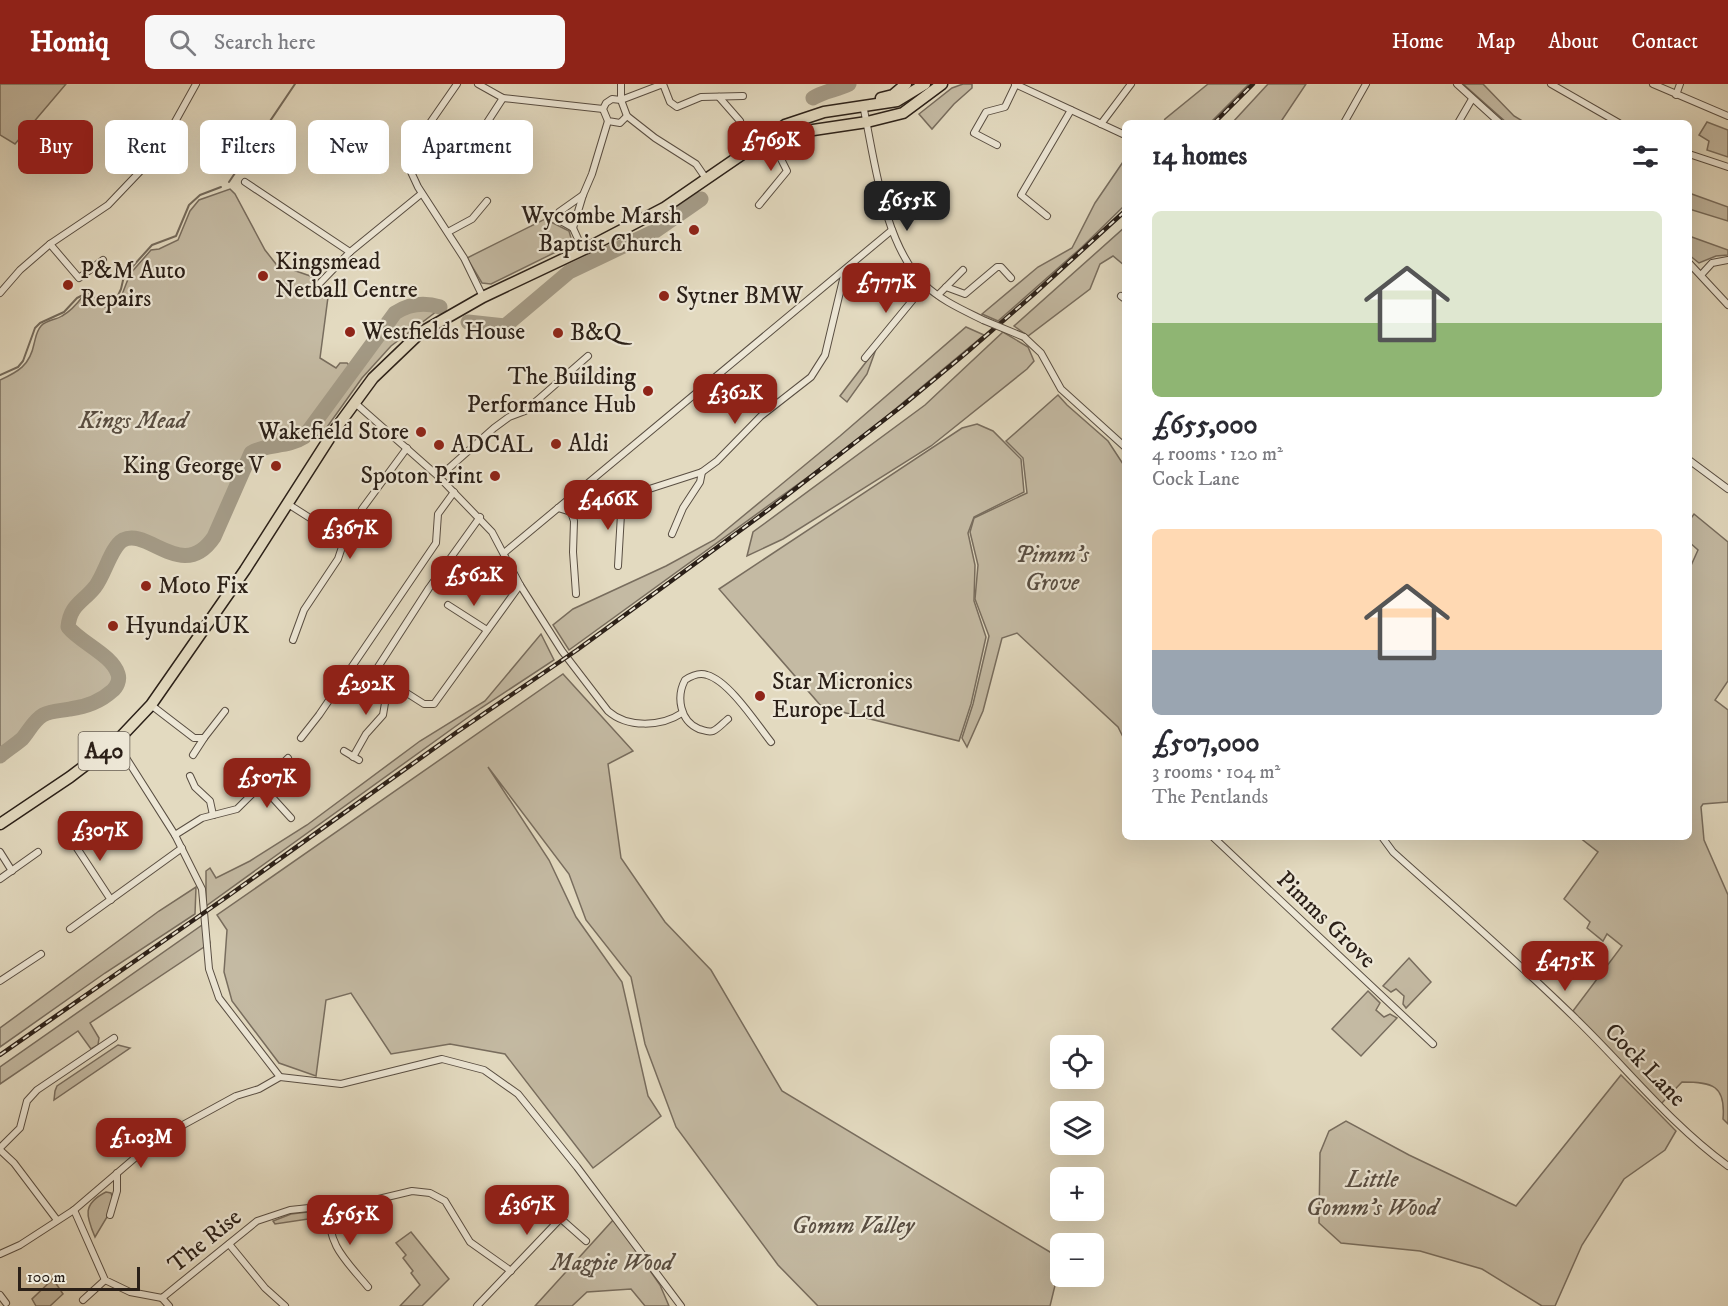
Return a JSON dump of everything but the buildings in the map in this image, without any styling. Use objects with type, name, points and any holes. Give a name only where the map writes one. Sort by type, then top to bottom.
[{"type":"main road","points":[[865,112],[906,84]]},
{"type":"main road","name":"A40","points":[[770,137],[865,112],[897,101],[925,84]]},
{"type":"main road","name":"A40","points":[[0,824],[70,777],[116,742],[151,705],[236,584],[354,402],[373,378],[420,333],[483,297],[583,250],[664,208],[785,125],[835,110],[903,113],[942,84]]},
{"type":"main road","name":"A40","points":[[785,125],[865,112]]},
{"type":"street","points":[[0,293],[20,270],[50,244],[108,205],[150,161],[171,129],[195,84]]},
{"type":"street","points":[[458,84],[405,159],[422,194],[448,232],[483,297]]},
{"type":"street","points":[[478,84],[503,98],[603,109]]},
{"type":"street","points":[[621,84],[621,100],[627,116],[655,138],[696,164],[707,180]]},
{"type":"street","points":[[573,228],[608,121],[603,109],[606,103],[612,99],[621,100],[663,84],[670,102],[677,107],[701,97],[743,96]]},
{"type":"street","points":[[997,145],[974,133],[986,111],[1005,107],[1016,84],[1122,134]]},
{"type":"street","points":[[1101,124],[1131,84]]},
{"type":"street","points":[[1346,120],[1366,84]]},
{"type":"street","points":[[1457,84],[1496,120]]},
{"type":"street","points":[[1551,84],[1614,120]]},
{"type":"street","points":[[1653,84],[1728,116]]},
{"type":"street","points":[[1676,95],[1680,84]]},
{"type":"street","points":[[719,97],[740,121]]},
{"type":"street","points":[[489,120],[503,98]]},
{"type":"street","points":[[1460,120],[1472,99]]},
{"type":"street","points":[[1047,216],[1021,195],[1071,110]]},
{"type":"street","points":[[865,112],[892,230],[906,259],[925,285],[938,295],[983,320],[1023,337],[1041,353],[1061,389],[1122,444]]},
{"type":"street","points":[[608,121],[620,123],[627,116]]},
{"type":"street","points":[[759,205],[787,171],[770,137]]},
{"type":"street","points":[[1692,155],[1728,167]]},
{"type":"street","points":[[245,182],[350,252]]},
{"type":"street","points":[[320,283],[350,252],[422,194]]},
{"type":"street","points":[[583,195],[559,212],[559,219],[573,228],[583,250]]},
{"type":"street","points":[[448,232],[472,219],[486,201]]},
{"type":"street","points":[[504,553],[892,230]]},
{"type":"street","points":[[50,244],[79,278],[103,260]]},
{"type":"street","points":[[1701,275],[1712,263],[1728,260]]},
{"type":"street","points":[[1692,266],[1728,305]]},
{"type":"street","points":[[946,287],[965,294],[997,267],[1001,267],[1011,278]]},
{"type":"street","points":[[558,508],[571,512],[702,472],[717,460],[761,416],[810,377],[825,355],[845,270]]},
{"type":"street","points":[[938,295],[963,270]]},
{"type":"street","points":[[865,358],[925,285]]},
{"type":"street","points":[[440,477],[494,428],[509,417],[525,411],[588,356]]},
{"type":"street","points":[[354,402],[440,477],[480,517],[492,532],[520,585],[562,651],[600,703],[616,718],[637,724],[664,721],[682,713]]},
{"type":"street","points":[[362,509],[407,448]]},
{"type":"street","points":[[1692,462],[1728,489]]},
{"type":"street","points":[[672,534],[683,508],[700,482],[702,472]]},
{"type":"street","points":[[301,738],[319,716],[435,543],[438,514],[454,492]]},
{"type":"street","points":[[618,566],[622,496]]},
{"type":"street","points":[[288,504],[335,534],[343,544],[338,559],[304,610],[293,640]]},
{"type":"street","points":[[571,512],[574,521],[576,594]]},
{"type":"street","points":[[480,517],[429,588],[378,667],[380,676],[424,704],[434,704],[520,585]]},
{"type":"street","points":[[448,605],[487,630]]},
{"type":"street","points":[[728,719],[715,731],[707,732],[691,726],[682,713],[680,698],[680,688],[685,680],[698,674],[707,675],[723,684],[771,742]]},
{"type":"street","points":[[344,751],[356,758],[366,734],[383,715],[385,703],[396,686]]},
{"type":"street","points":[[151,705],[194,738],[204,738]]},
{"type":"street","points":[[193,755],[225,711]]},
{"type":"street","points":[[116,742],[175,835],[202,889],[209,969],[219,998],[280,1077]]},
{"type":"street","points":[[175,835],[202,818],[237,809],[288,758]]},
{"type":"street","points":[[190,776],[195,787],[210,801],[213,815]]},
{"type":"street","points":[[261,785],[291,818]]},
{"type":"street","points":[[69,836],[111,900]]},
{"type":"street","name":"Pimms Grove","points":[[1216,840],[1433,1044]]},
{"type":"street","name":"Cock Lane","points":[[1384,840],[1394,852],[1576,1018],[1701,1147],[1728,1166]]},
{"type":"street","points":[[70,929],[182,848]]},
{"type":"street","points":[[0,852],[12,871]]},
{"type":"street","points":[[0,879],[39,852]]},
{"type":"street","points":[[0,981],[41,954]]},
{"type":"street","points":[[57,1220],[15,1163],[0,1149],[20,1128],[27,1101],[37,1090],[114,1038]]},
{"type":"street","points":[[0,1254],[20,1245],[74,1210],[117,1173],[172,1131],[236,1096],[259,1089],[280,1077],[341,1084],[442,1059],[484,1070],[518,1094],[577,1167],[681,1306]]},
{"type":"street","points":[[110,1215],[117,1191],[117,1173]]},
{"type":"street","name":"The Rise","points":[[105,1280],[130,1292],[162,1298],[257,1221],[290,1210],[366,1202],[412,1191],[430,1193],[445,1201],[470,1242],[511,1271]]},
{"type":"street","points":[[534,1195],[586,1241]]},
{"type":"street","points":[[327,1206],[328,1228],[335,1246],[368,1287]]},
{"type":"street","points":[[74,1210],[105,1280],[83,1300]]},
{"type":"street","points":[[477,1306],[561,1218]]},
{"type":"street","points":[[229,1244],[265,1288],[285,1306]]},
{"type":"street","points":[[0,1295],[6,1303]]},
{"type":"street","points":[[162,1298],[169,1306]]},
{"type":"green space","points":[[0,84],[66,84],[35,120],[18,120],[18,140],[15,144],[0,135]]},
{"type":"green space","points":[[972,84],[972,88],[932,129],[919,114],[952,88]]},
{"type":"green space","points":[[1208,84],[1249,84],[1213,120],[1165,119]]},
{"type":"green space","points":[[1268,84],[1306,84],[1282,120],[1235,120]]},
{"type":"green space","points":[[1463,84],[1483,84],[1514,116],[1521,120],[1504,120]]},
{"type":"green space","points":[[1707,122],[1728,130],[1728,157],[1707,150],[1709,141],[1699,135]]},
{"type":"green space","points":[[1122,163],[1122,208],[1082,247],[998,321],[982,314],[1038,267],[1072,248],[1095,203]]},
{"type":"green space","name":"Kings Mead","points":[[230,189],[235,194],[265,250],[276,264],[316,278],[313,286],[328,297],[320,358],[336,368],[340,363],[347,363],[350,366],[314,421],[300,437],[294,441],[259,445],[252,448],[246,455],[221,517],[210,539],[204,545],[196,549],[179,551],[133,536],[118,542],[98,579],[66,615],[68,631],[76,640],[102,659],[116,675],[116,684],[109,692],[96,700],[45,711],[38,715],[0,754],[0,380],[18,371],[26,363],[41,326],[65,314],[83,296],[107,308],[118,305],[130,274],[151,250],[159,249],[178,240],[190,211],[199,200]]},
{"type":"green space","points":[[1692,194],[1728,207],[1728,221],[1692,210]]},
{"type":"green space","points":[[545,219],[569,231],[571,238],[568,246],[491,284],[482,283],[467,258]]},
{"type":"green space","points":[[1122,230],[1122,264],[1113,256],[1100,264],[1090,289],[1028,336],[1014,326]]},
{"type":"green space","points":[[1692,237],[1728,250],[1728,255],[1716,256],[1699,263],[1692,257]]},
{"type":"green space","points":[[430,304],[441,308],[391,346],[362,378],[320,437],[310,433],[333,404],[358,364],[400,311]]},
{"type":"green space","points":[[966,327],[984,335],[852,445],[569,650],[553,625],[573,609],[666,566],[714,540],[840,436]]},
{"type":"green space","points":[[1003,332],[1028,347],[1034,361],[1027,369],[931,446],[783,539],[747,556],[753,532],[925,405]]},
{"type":"green space","points":[[876,349],[867,374],[847,402],[840,396]]},
{"type":"green space","name":"Pimm's Grove","points":[[1058,395],[1108,441],[1122,462],[1122,735],[1118,727],[1017,633],[1002,638],[983,711],[967,747],[962,738],[973,704],[989,636],[975,599],[978,565],[970,532],[974,518],[1027,493],[1023,458],[1006,441]]},
{"type":"green space","points":[[977,424],[993,431],[1021,459],[1024,492],[974,517],[968,533],[975,565],[974,601],[986,637],[971,704],[959,741],[822,707],[719,589],[962,428]]},
{"type":"green space","points":[[1694,514],[1728,542],[1728,681],[1715,700],[1728,710],[1728,802],[1703,804],[1701,807],[1704,840],[1728,895],[1728,1124],[1723,1119],[1722,1099],[1719,1092],[1709,1085],[1682,1082],[1660,1105],[1573,1011],[1622,946],[1607,934],[1603,941],[1587,928],[1590,922],[1564,899],[1598,852],[1583,840],[1692,840],[1692,563],[1698,550],[1692,545],[1692,517]]},
{"type":"green space","points":[[541,634],[554,660],[481,708],[206,906],[206,871],[210,868],[216,878],[250,861],[307,825],[420,741],[485,701]]},
{"type":"green space","name":"Gomm Valley","points":[[563,674],[633,751],[608,764],[621,858],[665,922],[711,970],[782,1091],[1050,1252],[1050,1287],[1055,1287],[1050,1306],[818,1306],[778,1265],[676,1127],[645,1044],[631,977],[586,920],[569,874],[488,767],[549,860],[576,917],[622,982],[648,1096],[661,1116],[593,1168],[505,1054],[450,1044],[391,1054],[351,993],[326,1000],[316,1076],[279,1063],[232,1001],[224,972],[227,930],[217,915]]},
{"type":"green space","points":[[196,887],[195,914],[105,973],[0,1047],[0,1028],[159,911]]},
{"type":"green space","points":[[205,923],[210,943],[90,1023],[99,1038],[98,1045],[91,1049],[78,1031],[0,1084],[0,1067]]},
{"type":"green space","points":[[1409,958],[1431,982],[1406,1008],[1403,1004],[1404,996],[1396,989],[1391,992],[1383,986]]},
{"type":"green space","points":[[1368,991],[1380,1003],[1376,1010],[1384,1017],[1390,1014],[1397,1018],[1361,1056],[1332,1029]]},
{"type":"green space","points":[[118,1045],[130,1048],[54,1100],[57,1086]]},
{"type":"green space","name":"Little Gomm's Wood","points":[[1621,1075],[1676,1131],[1665,1150],[1624,1179],[1582,1245],[1555,1306],[1542,1306],[1482,1269],[1420,1251],[1341,1243],[1319,1223],[1320,1153],[1329,1131],[1346,1121],[1409,1155],[1516,1206]]},
{"type":"green space","points":[[106,1192],[111,1193],[113,1199],[107,1217],[95,1237],[88,1211],[93,1201]]},
{"type":"green space","points":[[316,1211],[324,1219],[317,1226],[308,1219],[275,1224],[273,1221],[291,1214]]},
{"type":"green space","name":"Magpie Wood","points":[[614,1219],[660,1285],[669,1306],[645,1306],[631,1289],[587,1292],[572,1306],[535,1306]]},
{"type":"green space","points":[[411,1232],[449,1279],[422,1306],[400,1306],[420,1285],[403,1258],[406,1255],[396,1243]]},
{"type":"green space","points":[[53,1279],[63,1294],[50,1306],[36,1306],[32,1299]]},
{"type":"waterway","points":[[229,182],[295,84]]},
{"type":"waterway","points":[[813,98],[849,84]]},
{"type":"waterway","points":[[0,375],[18,367],[23,361],[35,328],[40,323],[64,312],[77,298],[87,293],[103,302],[115,302],[124,276],[152,245],[176,236],[189,205],[200,195],[221,187]]},
{"type":"waterway","points":[[468,322],[505,326],[569,272],[655,231],[701,199]]},
{"type":"waterway","points":[[0,756],[22,739],[43,715],[92,703],[108,695],[117,685],[119,679],[115,667],[68,627],[74,609],[95,587],[119,543],[133,538],[178,555],[190,555],[202,550],[214,537],[251,453],[291,443],[304,437],[395,313],[417,305],[440,307]]},
{"type":"railway","points":[[1217,120],[1253,84]]},
{"type":"railway","points":[[0,1055],[457,732],[577,650],[768,510],[966,353],[1122,214]]},
{"type":"place","name":"Wycombe Marsh Baptist Church","points":[[694,230]]},
{"type":"place","name":"Kingsmead Netball Centre","points":[[263,276]]},
{"type":"place","name":"P&M Auto Repairs","points":[[68,285]]},
{"type":"place","name":"Sytner BMW","points":[[664,296]]},
{"type":"place","name":"Westfields House","points":[[350,332]]},
{"type":"place","name":"B&Q","points":[[558,333]]},
{"type":"place","name":"The Building Performance Hub","points":[[648,391]]},
{"type":"place","name":"Wakefield Store","points":[[421,432]]},
{"type":"place","name":"Aldi","points":[[556,444]]},
{"type":"place","name":"ADCAL","points":[[439,445]]},
{"type":"place","name":"King George V","points":[[276,466]]},
{"type":"place","name":"Spoton Print","points":[[495,476]]},
{"type":"place","name":"Moto Fix","points":[[146,586]]},
{"type":"place","name":"Hyundai UK","points":[[113,626]]},
{"type":"place","name":"Star Micronics Europe Ltd","points":[[760,696]]}]
